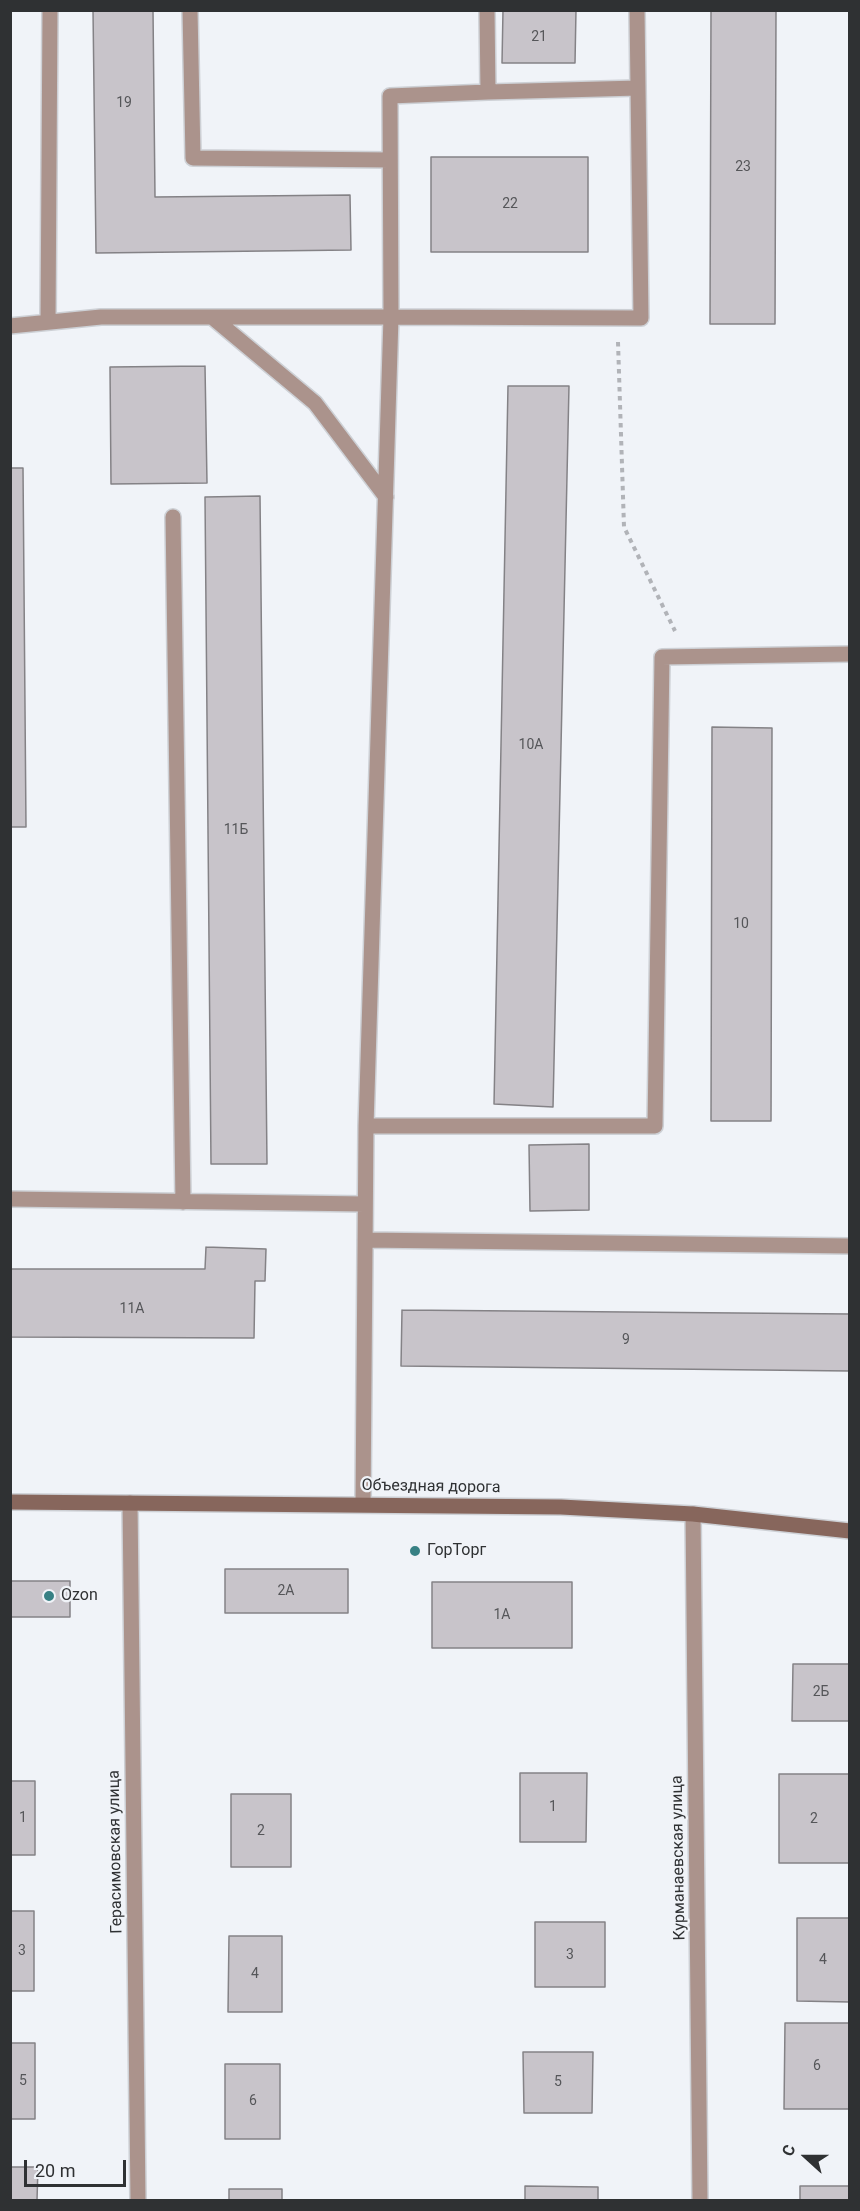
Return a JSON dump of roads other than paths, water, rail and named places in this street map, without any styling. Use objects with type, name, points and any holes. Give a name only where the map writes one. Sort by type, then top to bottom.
[{"type":"main road","name":"Объездная дорога","points":[[10,1502],[561,1507],[693,1514],[849,1531]]},
{"type":"street","points":[[48,322],[50,10]]},
{"type":"street","points":[[190,10],[193,158],[390,160]]},
{"type":"street","points":[[488,10],[488,92]]},
{"type":"street","points":[[10,326],[101,317],[641,318],[637,10]]},
{"type":"street","points":[[363,1504],[366,1126],[391,318],[390,96],[638,88]]},
{"type":"street","points":[[212,317],[315,403],[386,497]]},
{"type":"street","points":[[173,517],[183,1202]]},
{"type":"street","points":[[366,1126],[655,1126],[662,657],[849,654]]},
{"type":"street","points":[[10,1199],[365,1204]]},
{"type":"street","points":[[365,1240],[849,1246]]},
{"type":"street","name":"Герасимовская улица","points":[[130,1503],[138,2200]]},
{"type":"street","name":"Курманаевская улица","points":[[693,1514],[700,2200]]},
{"type":"place","name":"ГорТорг","points":[[415,1551]]},
{"type":"place","name":"Ozon","points":[[49,1596]]}]
